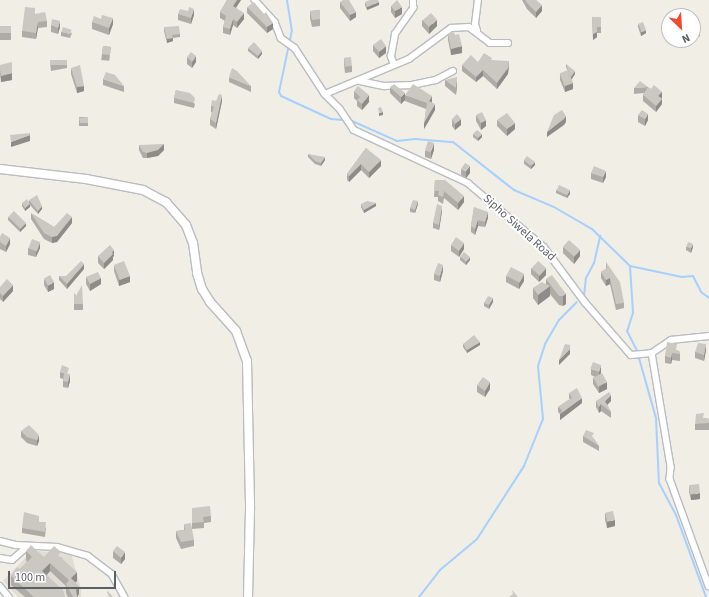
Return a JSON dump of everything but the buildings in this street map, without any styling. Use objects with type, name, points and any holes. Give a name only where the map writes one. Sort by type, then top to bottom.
[{"type":"street","name":"Sipho Siwela Road","points":[[256,0],[275,22],[281,38],[295,48],[325,94],[347,117],[350,126],[354,130],[461,179],[477,189],[544,247],[616,339],[634,356],[652,353]]},
{"type":"street","points":[[394,65],[391,57],[395,34],[413,8],[413,0]]},
{"type":"street","points":[[477,31],[475,24],[478,0]]},
{"type":"street","points":[[325,94],[359,81],[419,53],[451,28],[469,27],[477,31],[490,43],[508,43]]},
{"type":"street","points":[[359,81],[384,86],[412,85],[436,80],[453,71]]},
{"type":"street","points":[[0,168],[86,179],[144,190],[166,202],[186,225],[192,243],[197,273],[202,289],[208,300],[236,331],[247,361],[250,502],[248,597]]},
{"type":"street","points":[[709,336],[671,340],[652,353],[671,467],[670,479],[709,586]]},
{"type":"street","points":[[0,541],[28,546],[57,547],[88,556],[112,574],[125,597]]},
{"type":"street","points":[[0,558],[12,560],[28,546]]},
{"type":"street","points":[[0,586],[9,597]]},
{"type":"shaded area","points":[[32,551],[71,553],[81,589],[81,597],[18,597],[3,581]]},
{"type":"waterway","points":[[287,0],[292,30],[279,92],[281,96],[331,119],[352,121],[397,141],[415,139],[453,142],[514,190],[554,207],[592,229],[630,266],[682,277],[693,276],[701,292],[709,298]]},
{"type":"waterway","points":[[584,296],[586,278],[594,263],[600,236]]},
{"type":"waterway","points":[[630,266],[633,313],[627,331],[637,351],[656,418],[659,483],[676,515],[706,597]]},
{"type":"waterway","points":[[419,597],[440,570],[477,539],[524,466],[543,419],[538,366],[545,344],[559,320],[577,302]]}]
